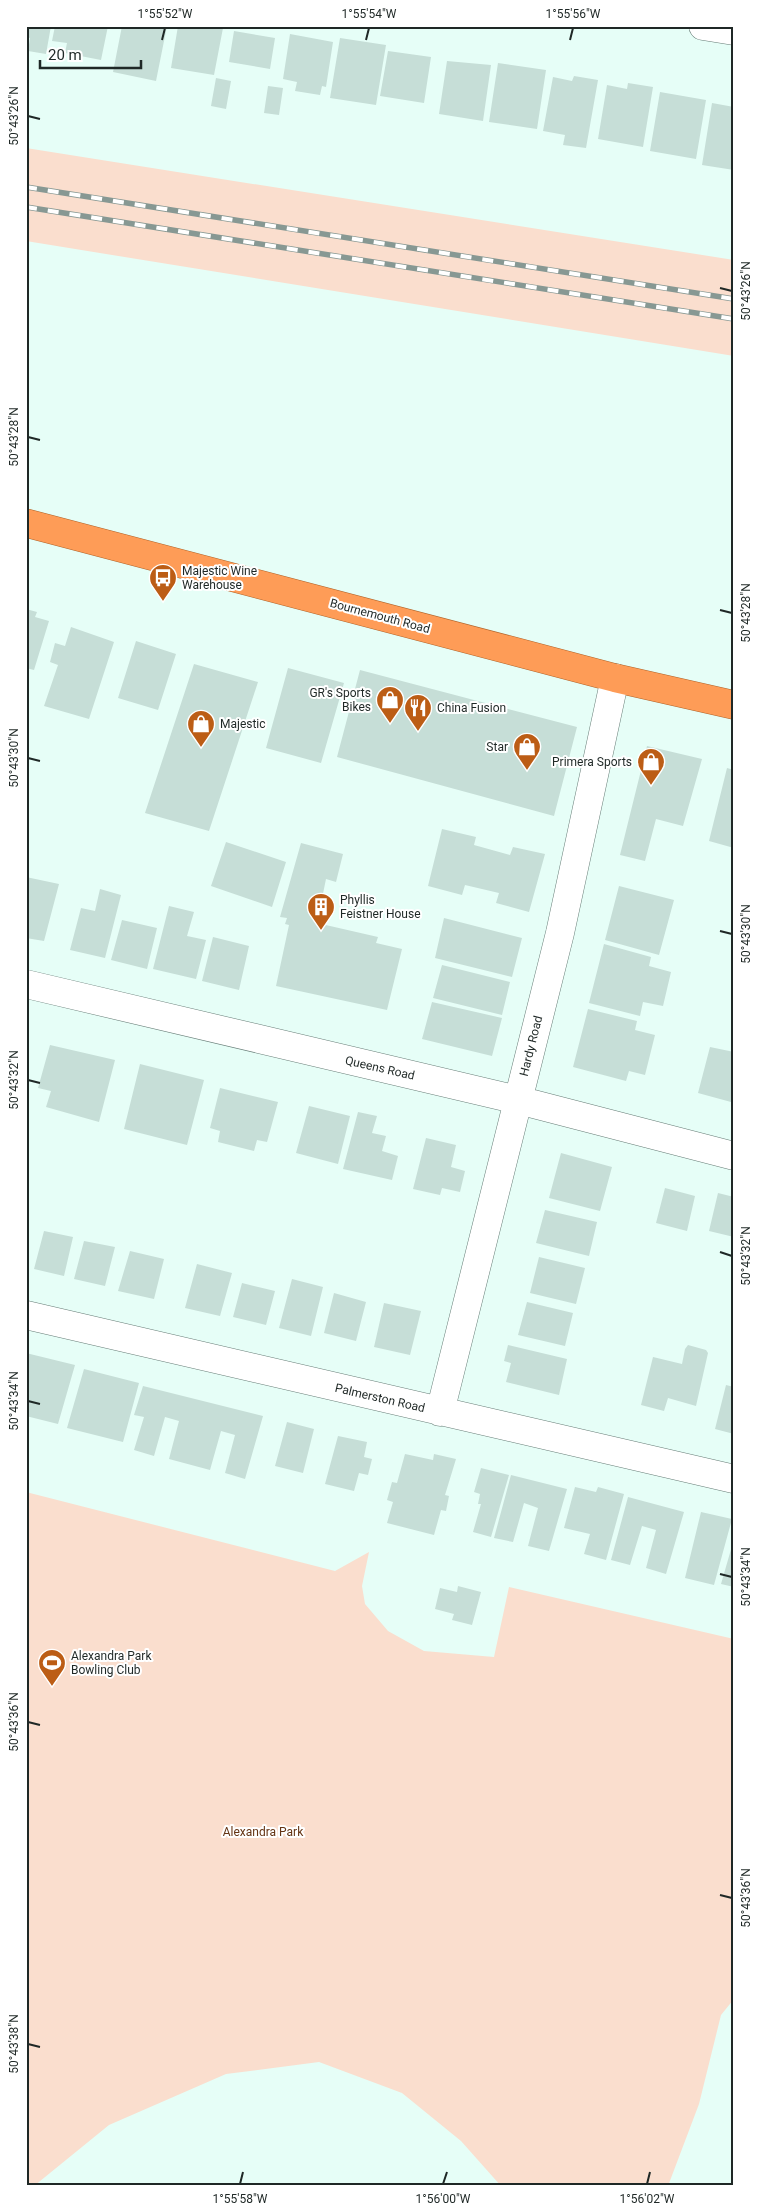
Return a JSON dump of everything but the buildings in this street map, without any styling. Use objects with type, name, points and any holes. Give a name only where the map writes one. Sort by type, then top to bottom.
[{"type":"highway","name":"Bournemouth Road","points":[[26,523],[615,678],[734,705]]},
{"type":"street","points":[[703,26],[734,30]]},
{"type":"street","name":"Hardy Road","points":[[440,1412],[560,933],[615,678]]},
{"type":"street","name":"Queens Road","points":[[26,984],[518,1100],[734,1156]]},
{"type":"street","name":"Palmerston Road","points":[[26,1315],[734,1479]]},
{"type":"green space","points":[[26,148],[734,260],[734,356],[26,241]]},
{"type":"green space","name":"Alexandra Park","points":[[26,1492],[335,1571],[369,1552],[362,1586],[365,1604],[388,1631],[424,1651],[494,1657],[509,1587],[734,1639],[734,1999],[721,2015],[699,2104],[668,2186],[501,2186],[461,2141],[402,2093],[319,2062],[226,2074],[109,2125],[34,2186],[26,2186]]},
{"type":"railway","points":[[26,187],[734,299]]},
{"type":"railway","points":[[26,207],[734,319]]},
{"type":"place","name":"Majestic Wine Warehouse","points":[[163,602]]},
{"type":"place","name":"GR's Sports Bikes","points":[[390,724]]},
{"type":"place","name":"China Fusion","points":[[418,732]]},
{"type":"place","name":"Majestic","points":[[201,748]]},
{"type":"place","name":"Star","points":[[527,771]]},
{"type":"place","name":"Primera Sports","points":[[651,786]]},
{"type":"place","name":"Phyllis Feistner House","points":[[321,931]]},
{"type":"place","name":"Alexandra Park Bowling Club","points":[[52,1687]]}]
